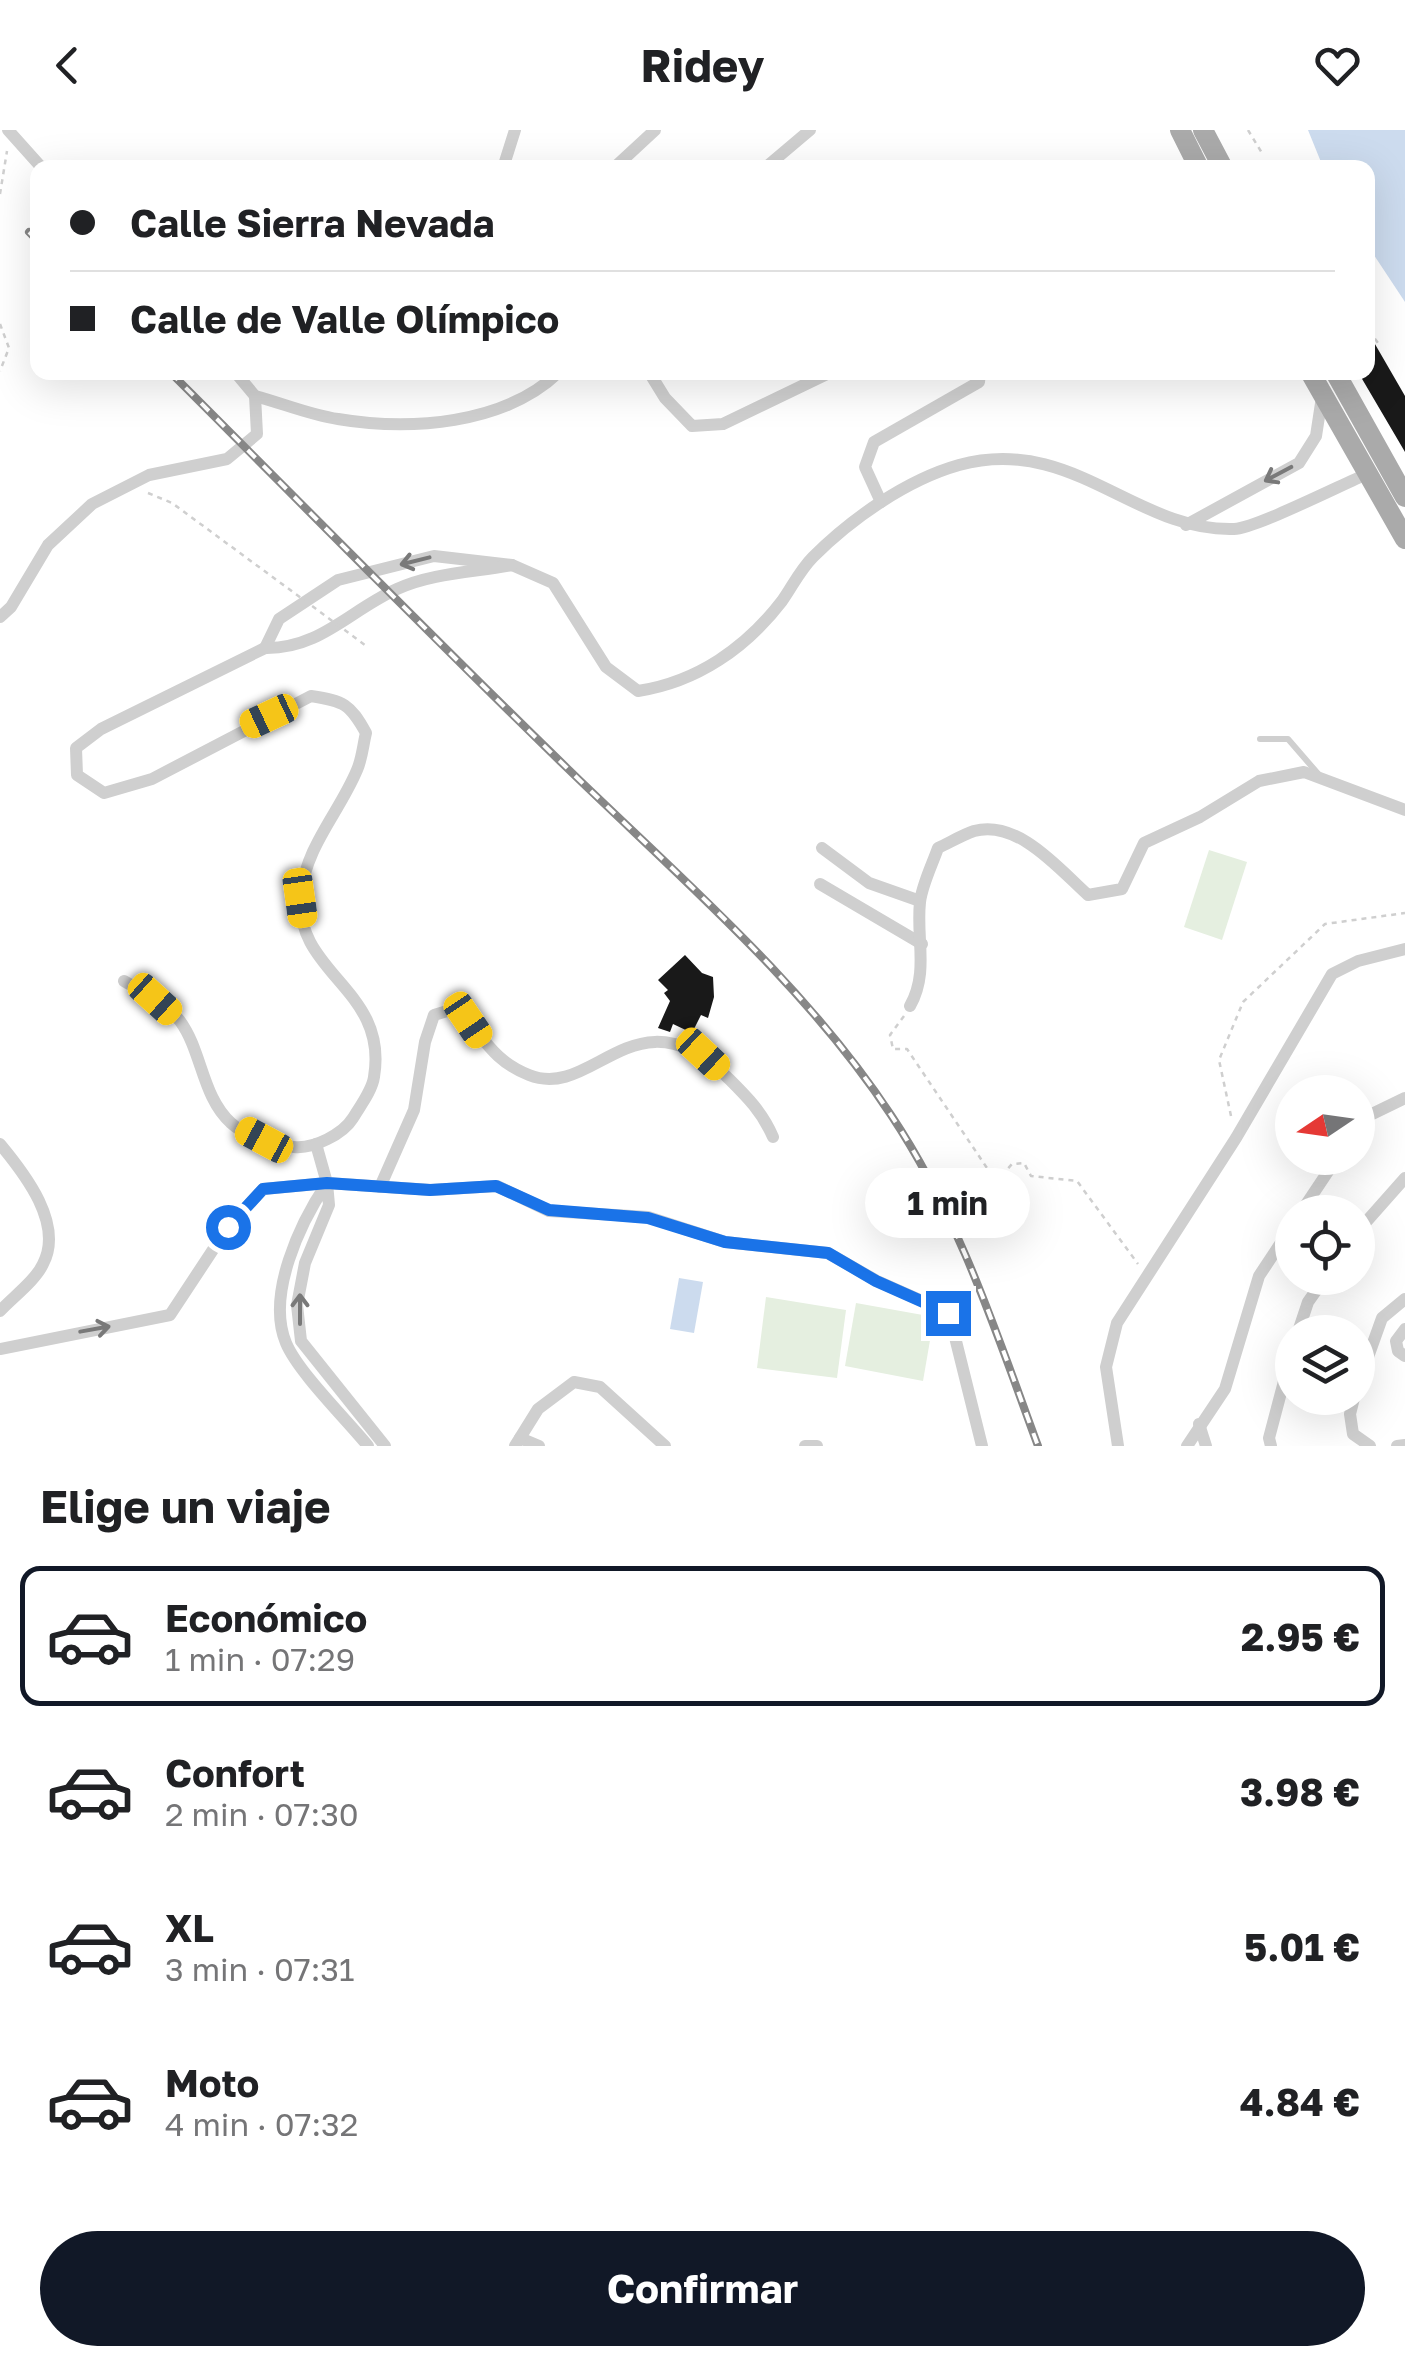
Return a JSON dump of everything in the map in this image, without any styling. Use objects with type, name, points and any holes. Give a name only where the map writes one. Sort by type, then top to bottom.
[{"type":"main road","points":[[1180,130],[1195,160]]},
{"type":"main road","points":[[1204,132],[1219,160]]},
{"type":"main road","points":[[1314,380],[1405,538]]},
{"type":"main road","points":[[1339,380],[1405,497]]},
{"type":"street","points":[[8,130],[35,160]]},
{"type":"street","points":[[506,160],[515,130]]},
{"type":"street","points":[[623,160],[656,130]]},
{"type":"street","points":[[774,160],[810,130]]},
{"type":"street","points":[[241,380],[255,396],[336,419],[406,425],[464,419],[522,398],[548,380]]},
{"type":"street","points":[[654,380],[692,426],[723,424],[814,380]]},
{"type":"street","points":[[881,502],[865,466],[874,442],[979,380]]},
{"type":"street","points":[[1185,526],[1299,463],[1316,436],[1322,394]]},
{"type":"street","points":[[0,617],[11,608],[48,545],[92,504],[149,476],[227,459],[257,434],[255,396]]},
{"type":"street","points":[[265,648],[280,619],[338,580],[434,556],[512,566],[553,583],[606,667],[638,691],[668,686],[717,664],[779,605],[811,559],[881,502],[957,466],[999,458],[1074,471],[1185,526],[1238,529],[1367,474]]},
{"type":"street","points":[[124,982],[155,999],[180,1022],[209,1090],[231,1123],[264,1140],[296,1148],[316,1144],[348,1126],[374,1080],[375,1035],[358,1000],[324,966],[305,932],[300,898],[308,860],[358,770],[366,733],[352,708],[335,700],[310,696],[152,780],[104,793],[77,775],[76,748],[101,729],[265,648],[291,649],[326,634],[396,589],[512,566]]},
{"type":"street","points":[[910,1006],[918,992],[920,901],[938,848],[976,830],[1002,830],[1038,850],[1088,895],[1122,889],[1144,843],[1200,817],[1259,781],[1304,772],[1405,810]]},
{"type":"street","points":[[822,848],[868,883],[920,901]]},
{"type":"street","points":[[820,884],[922,944]]},
{"type":"street","points":[[1118,1446],[1106,1367],[1117,1323],[1236,1138],[1332,974],[1358,961],[1405,949]]},
{"type":"street","points":[[380,1187],[414,1110],[425,1042],[434,1015],[457,1008],[491,1054],[532,1077],[577,1075],[612,1052],[647,1040],[703,1054],[764,1116],[773,1136]]},
{"type":"street","points":[[1375,1113],[1405,1098]]},
{"type":"street","points":[[0,1144],[40,1203],[50,1239],[43,1266],[0,1311]]},
{"type":"street","points":[[316,1144],[329,1205],[305,1264],[297,1305],[301,1341],[386,1446]]},
{"type":"street","points":[[1375,1212],[1405,1178]]},
{"type":"street","points":[[327,1183],[289,1258],[279,1320],[288,1347],[368,1446]]},
{"type":"street","points":[[0,1349],[170,1315],[228,1227],[263,1189],[327,1183],[430,1190],[496,1186],[549,1210],[648,1218],[725,1242],[828,1253],[876,1281],[948,1313],[982,1446]]},
{"type":"street","points":[[1187,1446],[1225,1389],[1259,1276],[1275,1252]]},
{"type":"street","points":[[1375,1338],[1382,1318],[1405,1299]]},
{"type":"street","points":[[1405,1329],[1396,1341],[1405,1356]]},
{"type":"street","points":[[539,1446],[518,1442],[538,1410],[574,1382],[600,1387],[665,1446]]},
{"type":"street","points":[[1271,1446],[1269,1438],[1275,1415]]},
{"type":"street","points":[[1350,1415],[1353,1434],[1370,1446]]},
{"type":"street","points":[[1199,1424],[1206,1446]]},
{"type":"street","points":[[1398,1446],[1405,1445]]},
{"type":"street","points":[[805,1446],[817,1446]]},
{"type":"lane","points":[[1260,739],[1288,739],[1324,780]]},
{"type":"path","points":[[1248,130],[1262,153]]},
{"type":"path","points":[[0,141],[8,152],[0,194]]},
{"type":"path","points":[[0,324],[9,348],[0,371]]},
{"type":"path","points":[[1375,338],[1378,343],[1382,341]]},
{"type":"path","points":[[148,493],[172,503],[365,646]]},
{"type":"path","points":[[1236,1138],[1219,1060],[1243,1002],[1325,924],[1405,914]]},
{"type":"path","points":[[910,1006],[890,1035],[894,1050],[907,1050],[989,1171],[1005,1172],[1012,1164],[1024,1163],[1030,1176],[1077,1181],[1146,1274]]},
{"type":"green space","points":[[1209,850],[1247,862],[1222,940],[1184,927]]},
{"type":"green space","points":[[766,1297],[846,1310],[837,1378],[757,1368]]},
{"type":"green space","points":[[856,1303],[934,1317],[923,1381],[845,1366]]},
{"type":"water","points":[[1308,130],[1405,130],[1405,302],[1375,257],[1375,160],[1320,160]]},
{"type":"water","points":[[679,1278],[703,1282],[694,1333],[670,1329]]},
{"type":"building","points":[[1375,344],[1405,396],[1405,452],[1363,380],[1375,380]]},
{"type":"building","points":[[685,955],[702,973],[713,977],[714,997],[708,1018],[701,1015],[692,1033],[673,1024],[670,1032],[658,1028],[670,1001],[664,993],[668,990],[658,980]]},
{"type":"railway","points":[[178,380],[516,718],[738,933],[857,1067],[891,1115],[937,1194],[991,1318],[1038,1446]]},
{"type":"route","points":[[228,1227],[263,1189],[327,1183],[430,1190],[496,1186],[549,1210],[648,1218],[725,1242],[828,1253],[876,1281],[948,1313]]}]
